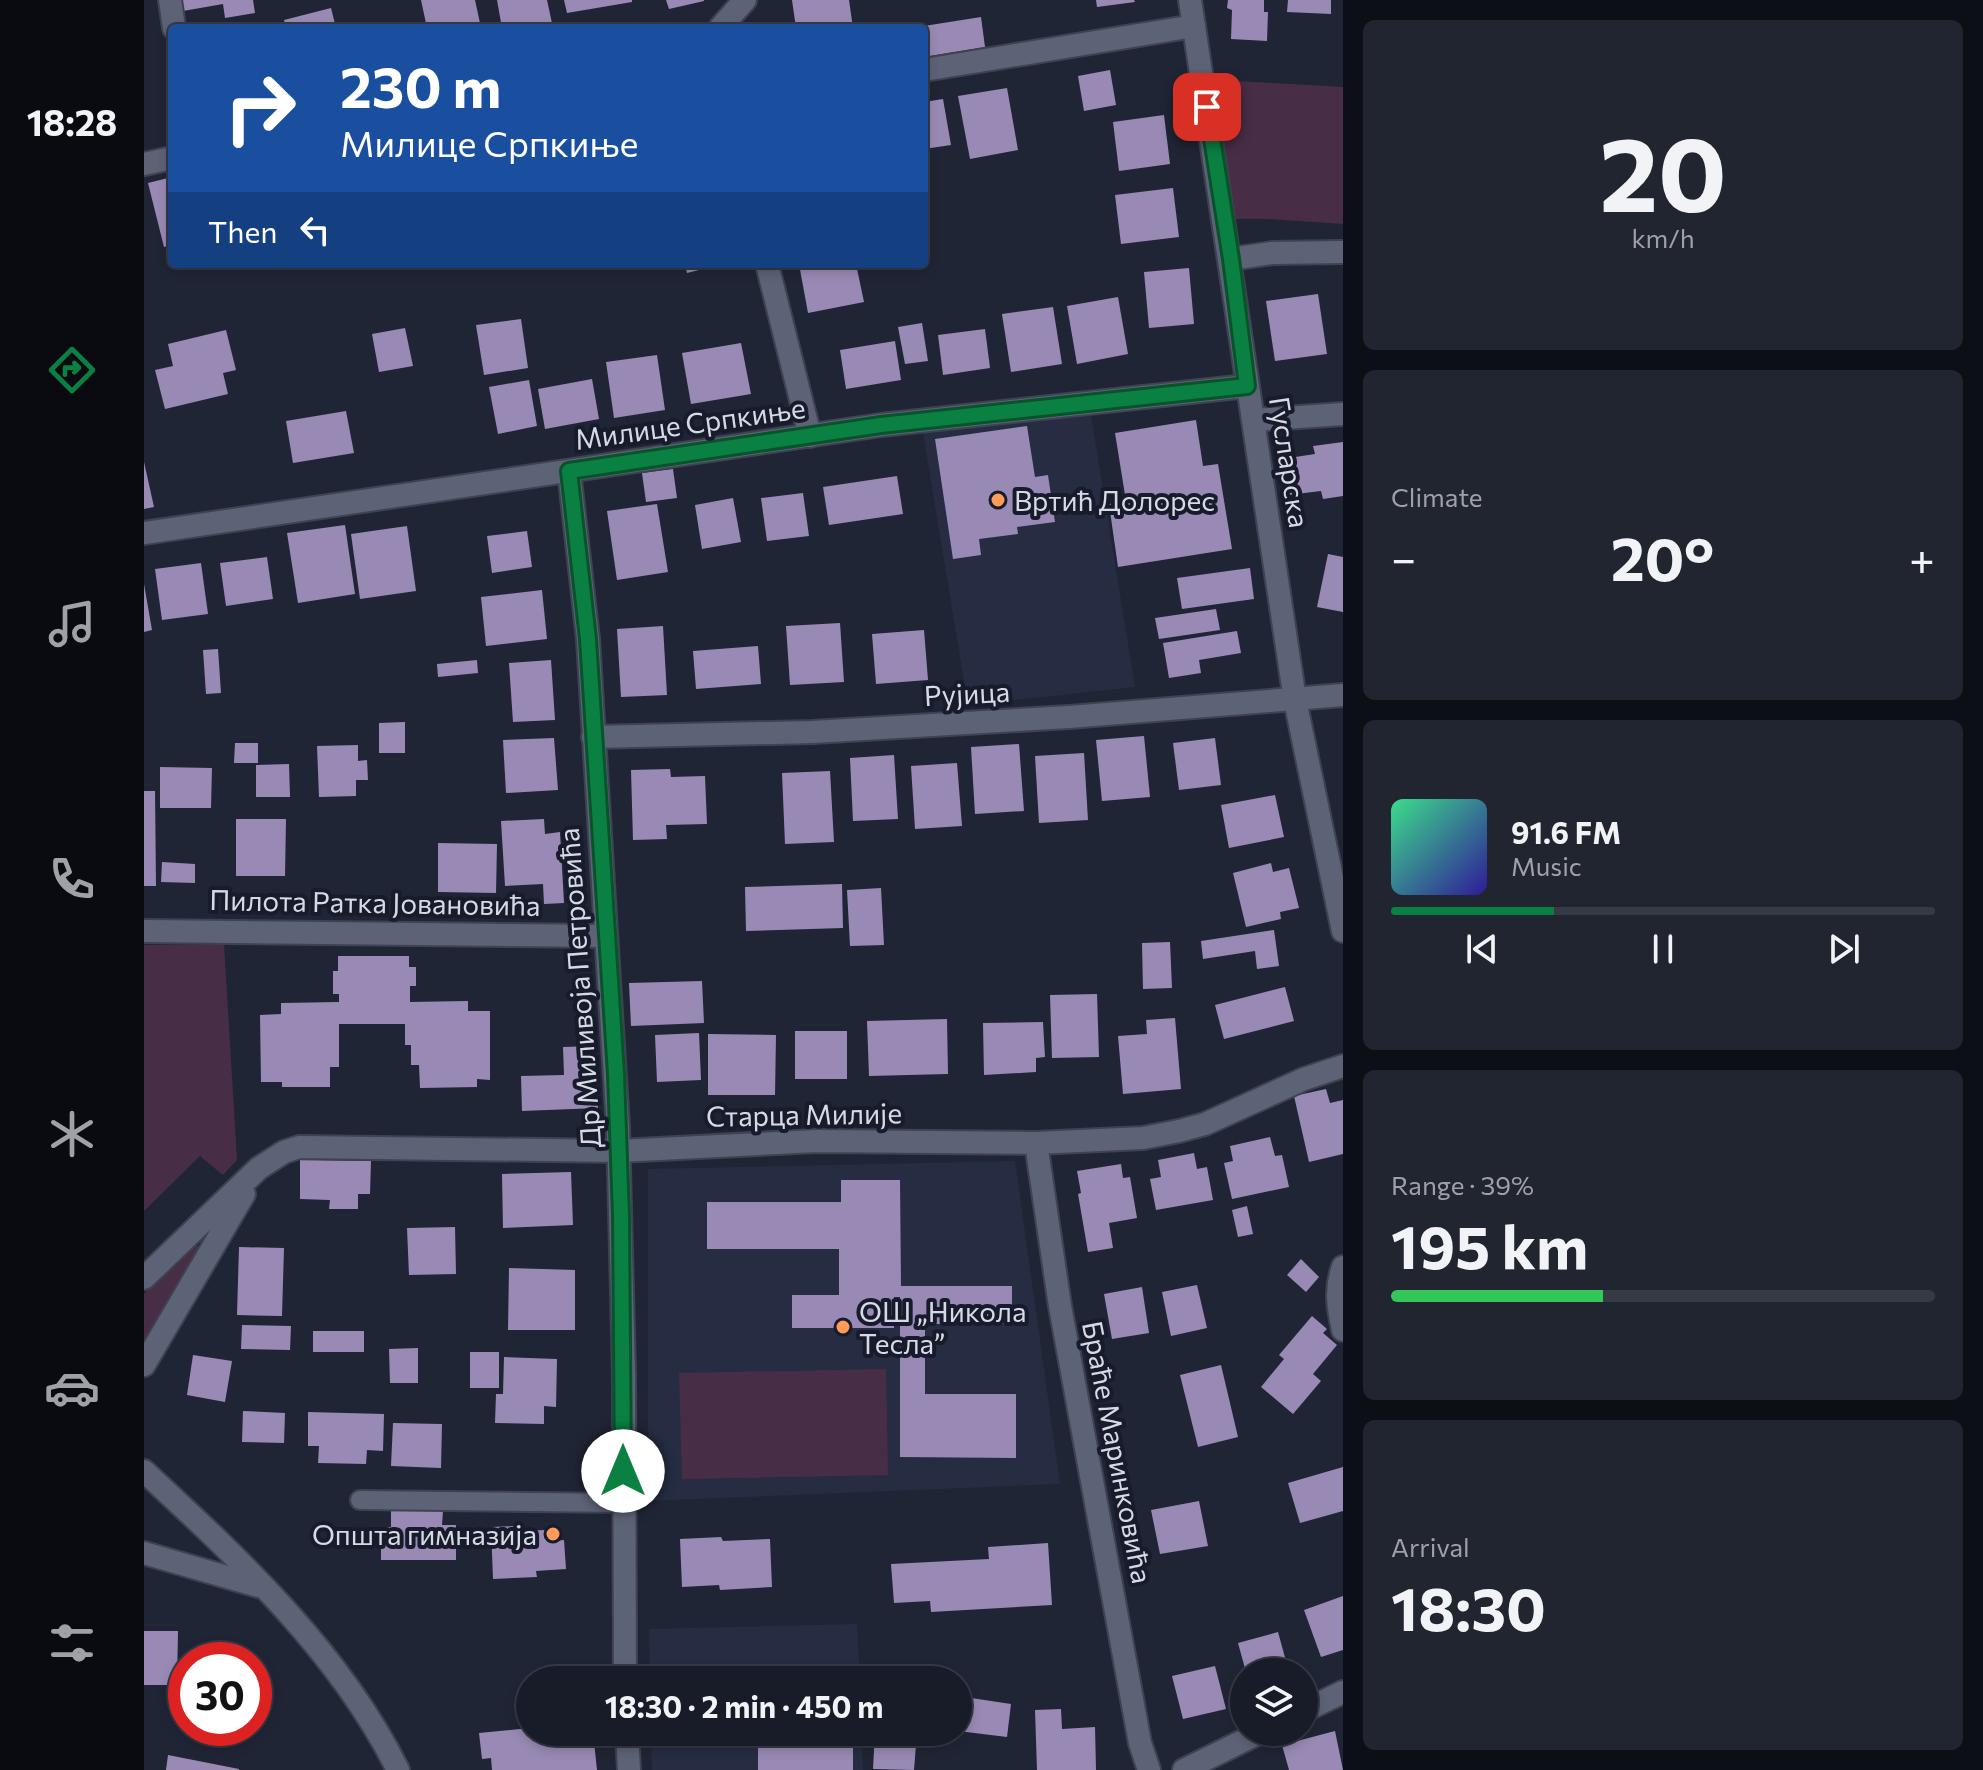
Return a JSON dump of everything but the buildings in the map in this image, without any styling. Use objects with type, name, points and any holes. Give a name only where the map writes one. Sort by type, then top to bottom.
[{"type":"street","points":[[170,0],[173,24]]},
{"type":"street","points":[[724,24],[745,0]]},
{"type":"street","name":"Гусларска","points":[[1190,0],[1295,700],[1333,841],[1343,931]]},
{"type":"street","points":[[928,69],[1194,26]]},
{"type":"street","points":[[144,164],[168,159]]},
{"type":"street","points":[[1231,259],[1272,253],[1343,252]]},
{"type":"street","points":[[768,268],[810,436]]},
{"type":"street","name":"Милице Српкиње","points":[[144,533],[881,425],[1247,386]]},
{"type":"street","points":[[1254,420],[1343,414]]},
{"type":"street","name":"Др Миливоја Петровића","points":[[569,471],[588,639],[619,1151],[625,1666]]},
{"type":"street","name":"Рујица","points":[[593,737],[828,731],[1343,695]]},
{"type":"street","name":"Пилота Ратка Јовановића","points":[[144,931],[605,936]]},
{"type":"street","name":"Старца Милије","points":[[144,1278],[259,1168],[284,1152],[306,1146],[619,1151],[816,1141],[1036,1143],[1143,1138],[1205,1124],[1304,1079],[1343,1066]]},
{"type":"street","name":"Браће Маринковића","points":[[1036,1143],[1060,1306],[1140,1743],[1149,1770]]},
{"type":"street","points":[[144,1365],[259,1168]]},
{"type":"street","points":[[1343,1267],[1337,1283],[1337,1297],[1343,1330]]},
{"type":"street","points":[[144,1471],[264,1587],[317,1647],[369,1719],[398,1770]]},
{"type":"street","points":[[144,1553],[264,1587]]},
{"type":"street","points":[[1318,1704],[1343,1692]]},
{"type":"street","points":[[628,1746],[629,1770]]},
{"type":"street","points":[[1184,1770],[1233,1746]]},
{"type":"lane","points":[[360,1500],[623,1503]]},
{"type":"shaded area","points":[[1202,79],[1343,87],[1343,224],[1224,219]]},
{"type":"shaded area","points":[[1089,403],[1135,687],[968,705],[921,421]]},
{"type":"shaded area","points":[[224,944],[237,1160],[223,1175],[200,1156],[144,1211],[144,945]]},
{"type":"shaded area","name":"ОШ „Никола Тесла”","points":[[1015,1161],[1060,1484],[648,1501],[648,1169]]},
{"type":"shaded area","points":[[195,1243],[201,1249],[144,1343],[144,1294]]},
{"type":"shaded area","points":[[886,1369],[888,1475],[682,1479],[679,1373]]},
{"type":"shaded area","points":[[857,1624],[859,1666],[650,1666],[649,1629]]},
{"type":"shaded area","points":[[651,1746],[862,1746],[863,1770],[652,1770]]},
{"type":"place","name":"Вртић Долорес","points":[[998,500]]},
{"type":"place","name":"ОШ „Никола Тесла”","points":[[843,1327]]},
{"type":"place","name":"Општа гимназија","points":[[553,1534]]},
{"type":"route","points":[[623,1471],[624,1375],[616,1074],[588,639],[569,471],[881,425],[1247,386],[1207,107]]}]
